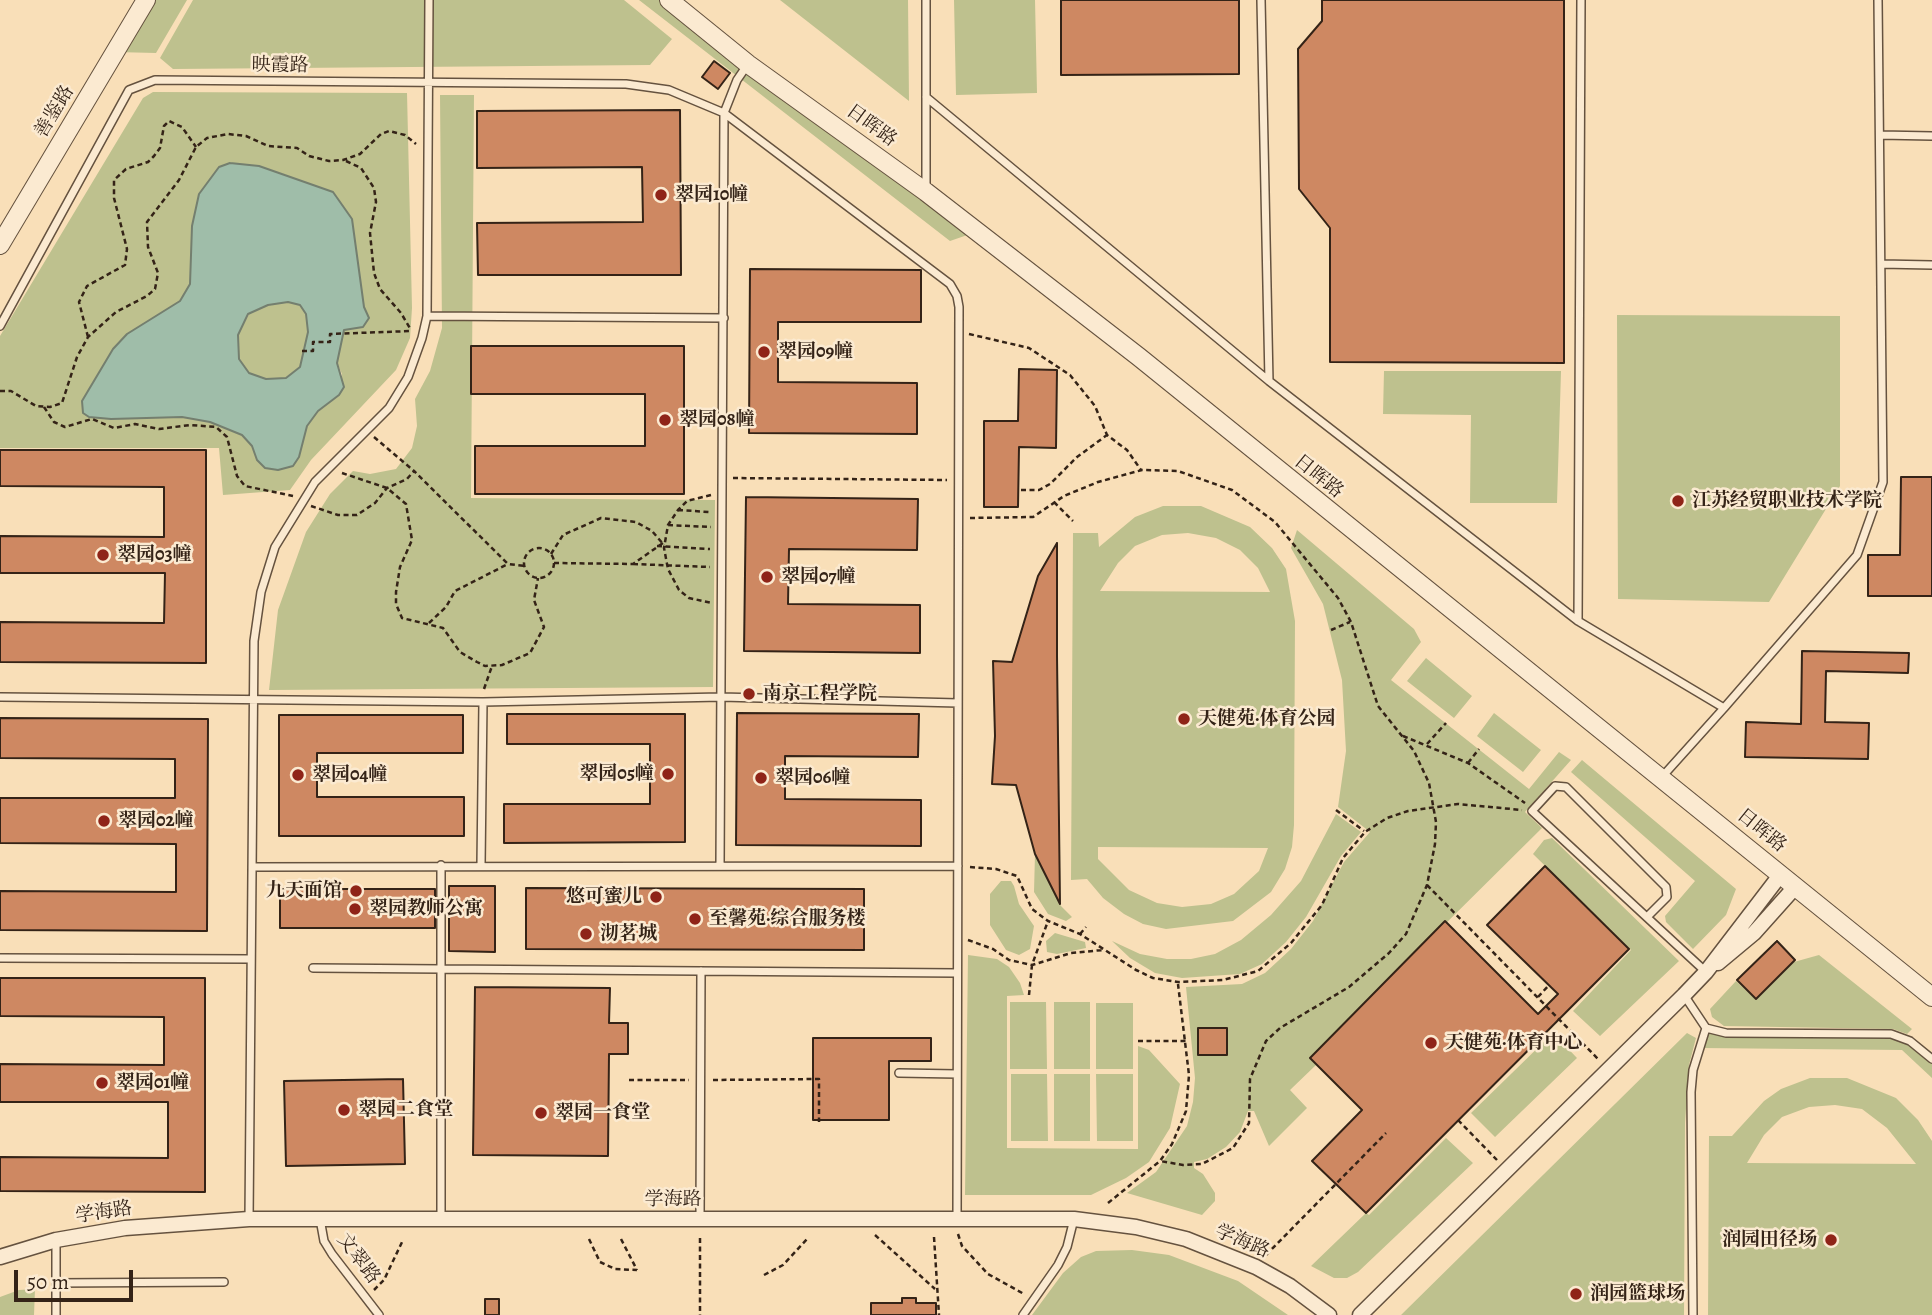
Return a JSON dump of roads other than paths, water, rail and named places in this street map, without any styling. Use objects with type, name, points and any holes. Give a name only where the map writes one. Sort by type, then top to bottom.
[{"type":"street","name":"善鉴路","points":[[0,246],[146,0]]},
{"type":"street","name":"日晖路","points":[[669,0],[748,64],[926,192],[1139,357],[1932,997]]},
{"type":"street","points":[[1360,1315],[1706,972],[1781,874]]},
{"type":"street","points":[[1706,972],[1755,933],[1796,886]]},
{"type":"street","name":"学海路","points":[[0,1257],[56,1240],[125,1228],[248,1219],[1074,1219],[1136,1227],[1186,1239],[1256,1267],[1290,1286],[1329,1315]]},
{"type":"lane","points":[[248,1219],[251,700],[254,641],[261,592],[275,547],[302,500],[329,468],[389,408],[408,377],[422,338],[427,316],[429,0]]},
{"type":"lane","points":[[926,0],[926,192]]},
{"type":"lane","points":[[1261,0],[1269,381]]},
{"type":"lane","points":[[1578,621],[1581,0]]},
{"type":"lane","points":[[1661,779],[1857,555],[1883,482],[1878,0]]},
{"type":"lane","points":[[720,865],[724,113],[737,80],[748,64]]},
{"type":"lane","name":"映霞路","points":[[0,326],[130,90],[155,80],[626,84],[669,90],[724,113],[950,284],[957,296],[959,333],[957,1220]]},
{"type":"lane","points":[[926,97],[1269,381],[1578,621],[1724,708]]},
{"type":"lane","points":[[1880,135],[1932,136]]},
{"type":"lane","points":[[1881,264],[1932,265]]},
{"type":"lane","points":[[427,316],[724,318]]},
{"type":"lane","points":[[0,697],[483,702],[721,697],[958,703]]},
{"type":"lane","points":[[481,865],[483,702]]},
{"type":"lane","points":[[1647,917],[1667,897],[1666,887],[1566,787],[1555,786],[1532,811],[1706,972]]},
{"type":"lane","points":[[441,865],[441,1219]]},
{"type":"lane","points":[[252,867],[958,866]]},
{"type":"lane","points":[[0,958],[251,959]]},
{"type":"lane","points":[[313,968],[957,973]]},
{"type":"lane","points":[[700,1219],[701,971]]},
{"type":"lane","points":[[1684,995],[1706,1028],[1726,1033],[1891,1034],[1910,1041],[1932,1059]]},
{"type":"lane","points":[[1693,1315],[1691,1092],[1693,1070],[1706,1028]]},
{"type":"lane","points":[[899,1073],[957,1074]]},
{"type":"lane","name":"文翠路","points":[[320,1219],[328,1247],[379,1315]]},
{"type":"lane","points":[[1023,1315],[1058,1265],[1067,1247],[1074,1219]]},
{"type":"lane","points":[[56,1240],[56,1315]]},
{"type":"lane","points":[[56,1283],[224,1282]]},
{"type":"place","name":"翠园10幢","points":[[661,195]]},
{"type":"place","name":"翠园09幢","points":[[764,352]]},
{"type":"place","name":"翠园08幢","points":[[665,420]]},
{"type":"place","name":"江苏经贸职业技术学院","points":[[1678,501]]},
{"type":"place","name":"翠园03幢","points":[[103,555]]},
{"type":"place","name":"翠园07幢","points":[[767,577]]},
{"type":"place","name":"南京工程学院","points":[[749,694]]},
{"type":"place","name":"天健苑·体育公园","points":[[1184,719]]},
{"type":"place","name":"翠园05幢","points":[[668,774]]},
{"type":"place","name":"翠园04幢","points":[[298,775]]},
{"type":"place","name":"翠园06幢","points":[[761,778]]},
{"type":"place","name":"翠园02幢","points":[[104,821]]},
{"type":"place","name":"九天面馆","points":[[356,891]]},
{"type":"place","name":"悠可蜜儿","points":[[656,897]]},
{"type":"place","name":"翠园教师公寓","points":[[355,909]]},
{"type":"place","name":"至馨苑·综合服务楼","points":[[695,919]]},
{"type":"place","name":"沏茗城","points":[[586,934]]},
{"type":"place","name":"天健苑·体育中心","points":[[1431,1043]]},
{"type":"place","name":"翠园01幢","points":[[102,1083]]},
{"type":"place","name":"翠园二食堂","points":[[344,1110]]},
{"type":"place","name":"翠园一食堂","points":[[541,1113]]},
{"type":"place","name":"润园田径场","points":[[1831,1240]]},
{"type":"place","name":"润园篮球场","points":[[1576,1294]]}]
